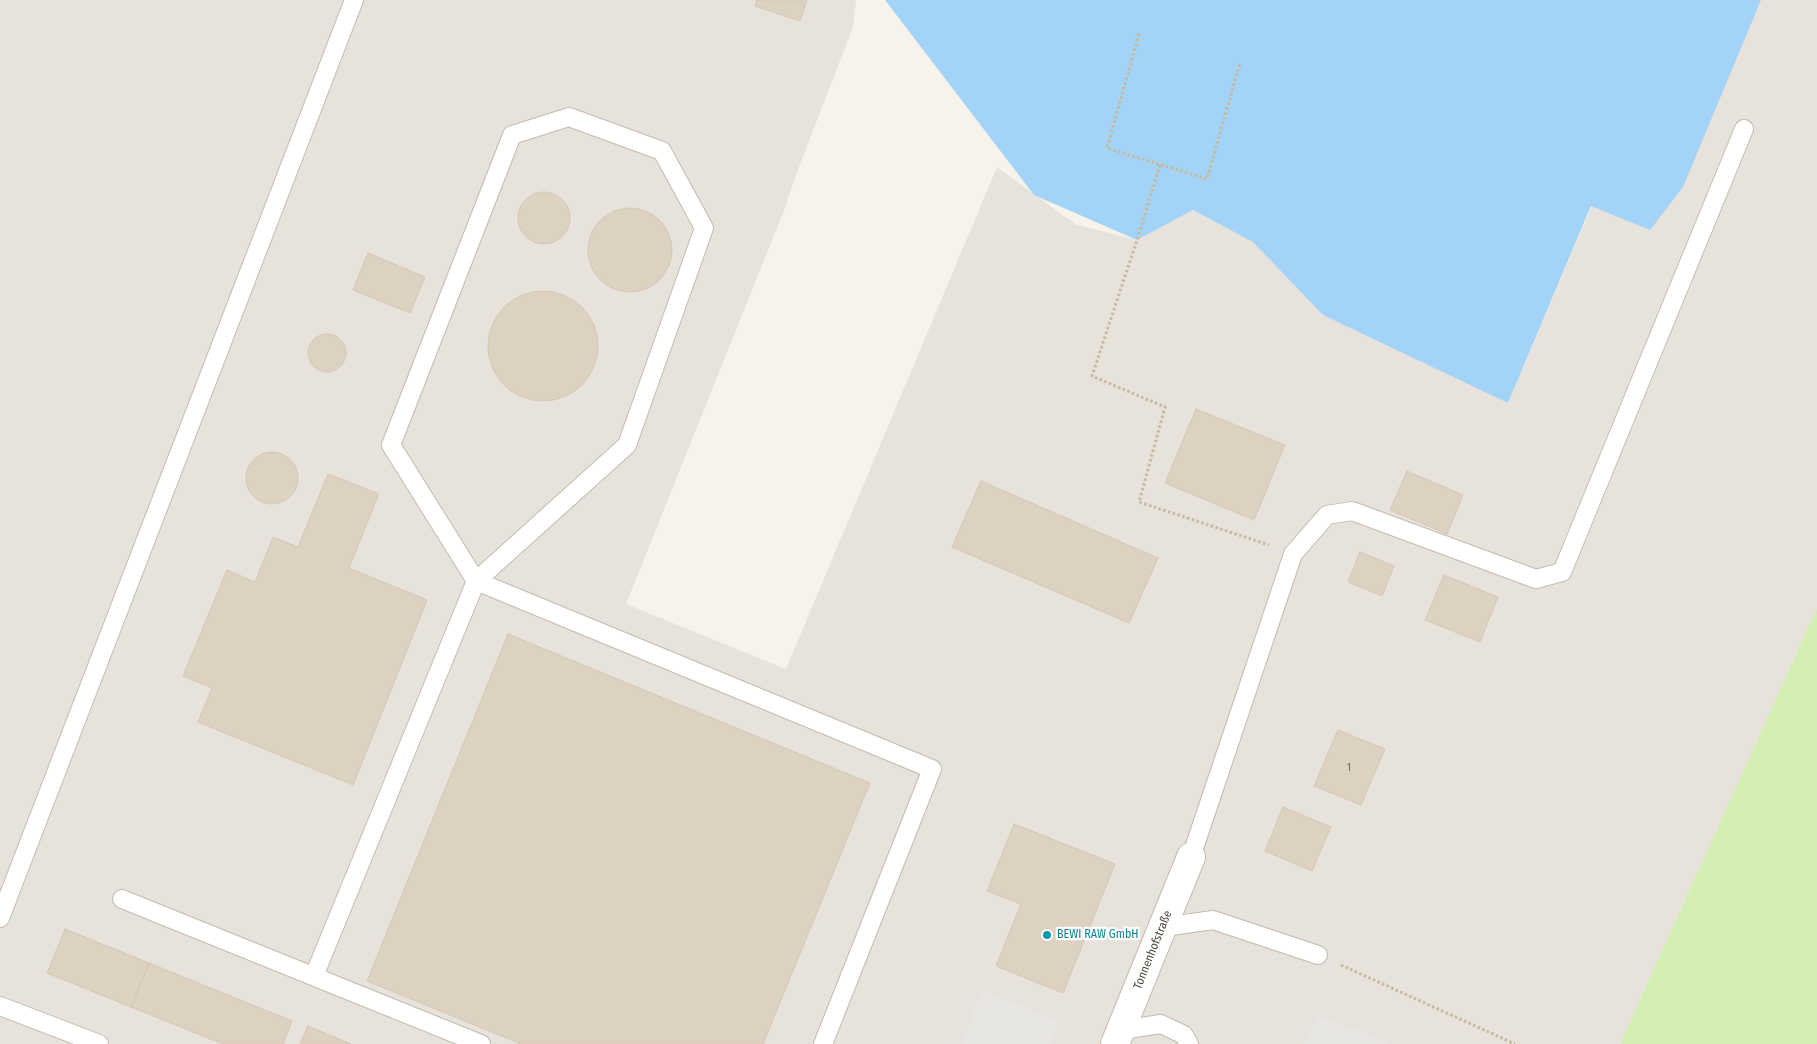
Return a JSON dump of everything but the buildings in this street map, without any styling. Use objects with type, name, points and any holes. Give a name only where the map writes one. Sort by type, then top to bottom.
[{"type":"street","name":"Tonnenhofstraße","points":[[1118,1037],[1191,857]]},
{"type":"lane","points":[[0,918],[354,0]]},
{"type":"lane","points":[[314,976],[476,581],[627,446],[704,228],[662,151],[568,118],[512,135],[391,445],[476,581],[932,769],[823,1044]]},
{"type":"lane","points":[[1191,857],[1293,554],[1327,515],[1352,511],[1536,579],[1562,572],[1744,129]]},
{"type":"lane","points":[[122,898],[481,1044]]},
{"type":"lane","points":[[1163,927],[1213,920],[1318,955]]},
{"type":"lane","points":[[0,1006],[99,1044]]},
{"type":"lane","points":[[1118,1037],[1161,1024],[1184,1035],[1189,1044]]},
{"type":"path","points":[[1139,34],[1107,148],[1207,179],[1240,63]]},
{"type":"path","points":[[1160,165],[1092,376],[1165,407],[1138,502],[1293,554]]},
{"type":"path","points":[[1318,955],[1515,1044]]},
{"type":"shaded area","points":[[0,0],[856,0],[853,27],[785,208],[626,604],[786,669],[997,167],[1075,224],[1137,240],[1193,210],[1266,235],[1508,403],[1592,206],[1751,0],[1817,0],[1817,608],[1620,1044],[0,1044]]},
{"type":"shaded area","points":[[983,990],[1060,1021],[1051,1044],[961,1044]]},
{"type":"shaded area","points":[[1317,1015],[1391,1044],[1303,1044]]},
{"type":"green space","points":[[1817,608],[1817,1044],[1620,1044]]},
{"type":"water","points":[[885,0],[1761,0],[1683,187],[1650,230],[1591,206],[1508,403],[1323,315],[1253,242],[1193,210],[1137,240],[1034,195]]},
{"type":"place","name":"BEWI RAW GmbH","points":[[1047,935]]}]
